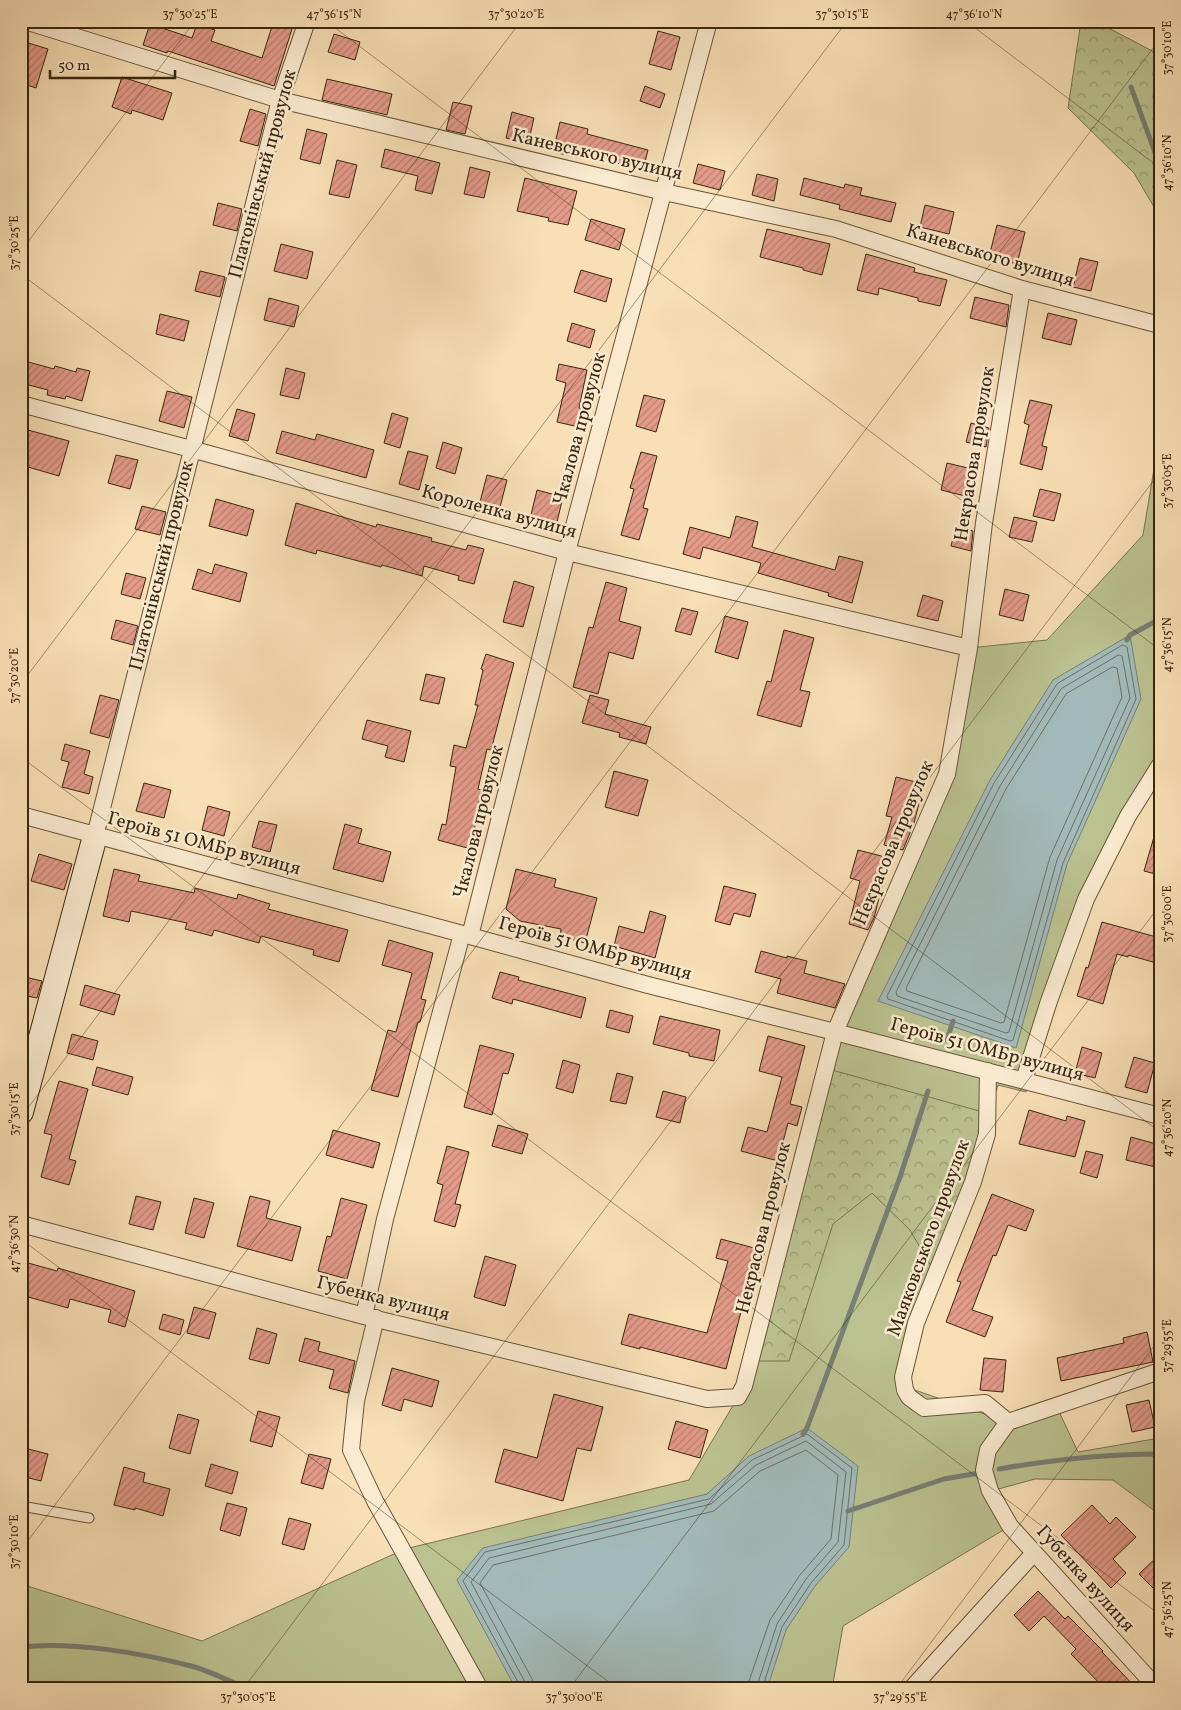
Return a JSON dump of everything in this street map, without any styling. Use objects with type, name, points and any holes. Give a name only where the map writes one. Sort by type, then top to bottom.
[{"type":"street","name":"Каневського вулиця","points":[[25,21],[280,100],[664,192],[836,229],[1022,289],[1160,325]]},
{"type":"street","name":"Платонівський провулок","points":[[21,1112],[95,836],[280,100],[307,21]]},
{"type":"street","name":"Чкалова провулок","points":[[480,1689],[375,1501],[351,1450],[356,1401],[384,1219],[466,935],[709,21]]},
{"type":"street","name":"Некрасова провулок","points":[[738,1397],[744,1386],[835,1032],[947,774],[969,648],[984,523],[1022,289]]},
{"type":"street","name":"Короленка вулиця","points":[[21,404],[567,552],[969,648]]},
{"type":"street","points":[[1024,1080],[1049,1001],[1086,898],[1128,816],[1160,765]]},
{"type":"street","name":"Героїв 51 ОМБр вулиця","points":[[21,815],[648,986],[1160,1116]]},
{"type":"street","name":"Маяковського провулок","points":[[988,1071],[987,1134],[972,1182],[916,1323],[903,1378],[905,1390],[909,1397],[924,1408],[985,1403],[1008,1422]]},
{"type":"street","name":"Губенка вулиця","points":[[21,1224],[370,1317],[707,1399],[738,1397]]},
{"type":"street","points":[[1008,1422],[1160,1371]]},
{"type":"street","name":"Губенка вулиця","points":[[1008,1422],[988,1450],[984,1470],[990,1491],[1010,1526],[1158,1689]]},
{"type":"street","points":[[911,1689],[1034,1553]]},
{"type":"lane","points":[[21,1506],[89,1518]]},
{"type":"green space","points":[[1081,21],[1095,21],[1160,55],[1160,217],[1134,173],[1068,108]]},
{"type":"green space","points":[[1160,433],[1160,765],[1128,816],[1049,1001],[1026,1092],[998,1085],[900,1385],[1008,1422],[1056,1405],[1078,1452],[1160,1438],[1160,1515],[1113,1480],[1035,1479],[991,1491],[1010,1526],[843,1626],[832,1689],[21,1689],[21,1584],[202,1641],[405,1549],[689,1480],[738,1397],[835,1032],[947,774],[969,648],[1047,640],[1143,535]]},
{"type":"green space","points":[[832,1070],[990,1114],[936,1275],[910,1230],[872,1193],[833,1224],[789,1361],[748,1361]]},
{"type":"water","points":[[1130,635],[1141,699],[1067,864],[1016,1048],[878,1001],[990,780],[1053,680]]},
{"type":"water","points":[[807,1428],[858,1466],[849,1547],[815,1586],[786,1630],[767,1689],[516,1689],[457,1580],[483,1548],[707,1494],[749,1456]]},
{"type":"building","points":[[273,23],[292,29],[274,86],[168,51],[167,53],[143,45],[150,24],[192,38],[197,24],[215,30],[211,41],[262,58]]},
{"type":"building","points":[[658,31],[680,37],[671,70],[649,64]]},
{"type":"building","points":[[334,34],[360,42],[355,60],[328,52]]},
{"type":"building","points":[[25,42],[48,49],[36,88],[21,83],[21,54]]},
{"type":"building","points":[[122,77],[172,93],[163,120],[132,110],[131,114],[112,107]]},
{"type":"building","points":[[327,79],[392,94],[387,115],[322,100]]},
{"type":"building","points":[[645,86],[665,94],[660,108],[640,101]]},
{"type":"building","points":[[453,102],[472,106],[465,134],[446,130]]},
{"type":"building","points":[[250,109],[266,114],[258,146],[240,141]]},
{"type":"building","points":[[512,112],[534,118],[528,144],[506,138]]},
{"type":"building","points":[[560,122],[588,129],[587,134],[648,150],[643,170],[582,154],[581,158],[553,152]]},
{"type":"building","points":[[307,129],[327,134],[320,164],[300,159]]},
{"type":"building","points":[[385,149],[440,163],[432,194],[415,190],[418,176],[381,167]]},
{"type":"building","points":[[337,160],[357,165],[349,198],[329,194]]},
{"type":"building","points":[[698,164],[725,171],[720,190],[693,183]]},
{"type":"building","points":[[470,167],[490,172],[484,198],[464,194]]},
{"type":"building","points":[[757,174],[778,179],[774,201],[752,195]]},
{"type":"building","points":[[525,178],[577,191],[568,225],[548,221],[549,218],[517,211]]},
{"type":"building","points":[[804,178],[844,188],[845,184],[862,188],[860,195],[896,203],[891,222],[839,209],[840,205],[800,195]]},
{"type":"building","points":[[218,203],[242,209],[237,231],[213,225]]},
{"type":"building","points":[[925,205],[954,212],[949,234],[920,227]]},
{"type":"building","points":[[591,219],[625,229],[619,250],[585,240]]},
{"type":"building","points":[[997,225],[1025,232],[1017,264],[989,257]]},
{"type":"building","points":[[767,229],[830,244],[822,275],[760,257]]},
{"type":"building","points":[[281,244],[313,252],[307,279],[274,271]]},
{"type":"building","points":[[866,254],[915,268],[914,272],[947,280],[940,306],[879,288],[878,295],[857,290]]},
{"type":"building","points":[[1080,258],[1098,262],[1091,291],[1073,287]]},
{"type":"building","points":[[581,270],[612,279],[606,302],[574,292]]},
{"type":"building","points":[[200,271],[225,277],[220,297],[195,291]]},
{"type":"building","points":[[975,297],[1009,305],[1006,327],[970,318]]},
{"type":"building","points":[[269,298],[299,306],[294,327],[264,320]]},
{"type":"building","points":[[1048,313],[1077,320],[1071,345],[1042,338]]},
{"type":"building","points":[[160,314],[189,321],[184,341],[156,334]]},
{"type":"building","points":[[572,323],[595,330],[590,348],[567,341]]},
{"type":"building","points":[[21,360],[54,369],[55,366],[76,372],[77,368],[90,371],[82,401],[66,396],[65,399],[47,395],[48,390],[21,383]]},
{"type":"building","points":[[559,364],[587,370],[579,408],[583,409],[579,427],[557,422],[566,383],[556,380]]},
{"type":"building","points":[[286,368],[305,373],[299,399],[280,395]]},
{"type":"building","points":[[167,391],[192,397],[184,428],[159,421]]},
{"type":"building","points":[[644,395],[665,400],[656,432],[636,426]]},
{"type":"building","points":[[1030,400],[1052,405],[1042,446],[1047,447],[1042,470],[1020,464],[1029,425],[1024,423]]},
{"type":"building","points":[[237,409],[255,414],[248,441],[229,436]]},
{"type":"building","points":[[392,413],[408,418],[400,448],[384,443]]},
{"type":"building","points":[[971,423],[989,428],[986,447],[966,442]]},
{"type":"building","points":[[24,429],[69,441],[59,476],[21,465],[21,439]]},
{"type":"building","points":[[282,431],[315,440],[317,434],[374,450],[366,478],[276,453]]},
{"type":"building","points":[[443,442],[462,448],[455,474],[436,468]]},
{"type":"building","points":[[408,451],[428,456],[419,490],[399,484]]},
{"type":"building","points":[[641,452],[657,456],[643,508],[648,509],[639,540],[621,535],[634,489],[630,488]]},
{"type":"building","points":[[116,455],[138,460],[130,489],[108,483]]},
{"type":"building","points":[[947,463],[972,469],[965,496],[941,490]]},
{"type":"building","points":[[487,475],[507,480],[500,507],[480,502]]},
{"type":"building","points":[[1040,489],[1061,494],[1054,521],[1033,516]]},
{"type":"building","points":[[537,490],[563,497],[556,526],[530,519]]},
{"type":"building","points":[[216,499],[254,510],[247,536],[209,526]]},
{"type":"building","points":[[296,503],[376,527],[377,524],[432,538],[431,541],[466,550],[468,545],[484,549],[474,584],[458,580],[459,576],[424,566],[422,576],[317,550],[316,554],[285,545]]},
{"type":"building","points":[[142,506],[166,512],[160,535],[135,529]]},
{"type":"building","points":[[736,516],[758,522],[752,547],[835,570],[839,556],[863,562],[852,603],[828,596],[829,593],[758,573],[761,563],[703,547],[700,559],[683,554],[690,527],[730,538]]},
{"type":"building","points":[[1014,517],[1037,522],[1032,542],[1009,537]]},
{"type":"building","points":[[956,526],[973,531],[971,551],[951,546]]},
{"type":"building","points":[[215,564],[247,573],[240,602],[192,589],[198,569],[212,574]]},
{"type":"building","points":[[126,573],[146,578],[140,599],[121,594]]},
{"type":"building","points":[[514,581],[534,587],[523,627],[503,622]]},
{"type":"building","points":[[606,582],[627,588],[619,621],[641,627],[633,659],[609,652],[598,694],[573,687],[589,627],[593,628]]},
{"type":"building","points":[[1005,589],[1029,595],[1023,621],[999,615]]},
{"type":"building","points":[[923,595],[943,601],[938,621],[917,616]]},
{"type":"building","points":[[682,608],[698,612],[691,635],[675,631]]},
{"type":"building","points":[[725,616],[748,622],[738,659],[715,652]]},
{"type":"building","points":[[116,620],[138,626],[133,645],[111,639]]},
{"type":"building","points":[[784,630],[814,638],[800,690],[810,692],[801,727],[757,715],[767,681],[771,682]]},
{"type":"building","points":[[486,654],[514,663],[491,750],[487,749],[478,789],[481,790],[471,849],[438,840],[442,824],[446,825],[456,767],[450,766],[454,745],[466,748],[478,705],[475,705],[483,670],[481,669]]},
{"type":"building","points":[[426,674],[445,678],[439,704],[420,700]]},
{"type":"building","points":[[100,695],[119,700],[109,738],[90,733]]},
{"type":"building","points":[[590,695],[609,700],[605,714],[651,727],[646,744],[619,737],[620,733],[582,723]]},
{"type":"building","points":[[367,720],[411,731],[404,762],[385,757],[388,746],[362,739]]},
{"type":"building","points":[[65,744],[90,751],[84,774],[93,777],[89,794],[62,787],[69,762],[61,760]]},
{"type":"building","points":[[614,771],[648,780],[638,816],[605,807]]},
{"type":"building","points":[[896,777],[924,784],[914,823],[903,850],[884,845],[892,817],[886,816]]},
{"type":"building","points":[[144,783],[171,790],[164,818],[136,811]]},
{"type":"building","points":[[208,806],[230,812],[224,836],[202,830]]},
{"type":"building","points":[[259,821],[277,825],[270,852],[252,847]]},
{"type":"building","points":[[345,824],[362,829],[358,843],[391,852],[383,882],[333,869]]},
{"type":"building","points":[[1156,830],[1160,830],[1160,875],[1144,871]]},
{"type":"building","points":[[858,850],[889,858],[874,918],[868,930],[849,924],[860,881],[850,878]]},
{"type":"building","points":[[39,854],[72,864],[64,890],[31,881]]},
{"type":"building","points":[[114,869],[140,875],[138,881],[194,893],[195,888],[237,899],[238,894],[270,904],[268,909],[348,930],[339,962],[313,955],[314,950],[261,936],[259,943],[214,930],[212,936],[185,929],[187,923],[131,911],[129,922],[103,916]]},
{"type":"building","points":[[516,869],[556,879],[554,887],[597,898],[585,943],[560,936],[561,929],[520,921],[506,909]]},
{"type":"building","points":[[724,886],[756,894],[750,917],[734,913],[730,925],[715,921]]},
{"type":"building","points":[[650,911],[666,916],[655,958],[614,946],[619,926],[644,933]]},
{"type":"building","points":[[1102,922],[1160,938],[1160,964],[1128,955],[1128,957],[1117,954],[1103,1004],[1077,996]]},
{"type":"building","points":[[389,940],[433,953],[421,999],[426,1000],[420,1022],[418,1022],[398,1097],[371,1090],[388,1030],[396,1032],[412,973],[382,965]]},
{"type":"building","points":[[761,951],[807,961],[804,973],[845,984],[835,1008],[777,993],[781,979],[755,972]]},
{"type":"building","points":[[500,972],[519,977],[518,980],[586,998],[581,1018],[513,999],[512,1004],[492,998]]},
{"type":"building","points":[[21,976],[42,981],[37,998],[21,995]]},
{"type":"building","points":[[85,985],[120,995],[114,1015],[80,1005]]},
{"type":"building","points":[[610,1010],[633,1016],[629,1033],[606,1027]]},
{"type":"building","points":[[660,1016],[720,1030],[714,1061],[689,1056],[689,1053],[653,1044]]},
{"type":"building","points":[[72,1034],[98,1041],[93,1060],[67,1053]]},
{"type":"building","points":[[768,1036],[805,1046],[790,1104],[802,1107],[797,1126],[788,1123],[778,1161],[741,1151],[748,1127],[767,1132],[782,1077],[759,1071]]},
{"type":"building","points":[[480,1045],[514,1054],[508,1074],[503,1073],[492,1115],[464,1107]]},
{"type":"building","points":[[1082,1047],[1102,1053],[1095,1078],[1075,1073]]},
{"type":"building","points":[[1134,1057],[1155,1063],[1147,1093],[1125,1087]]},
{"type":"building","points":[[563,1060],[580,1065],[573,1093],[556,1088]]},
{"type":"building","points":[[97,1067],[133,1077],[128,1095],[92,1085]]},
{"type":"building","points":[[617,1073],[633,1077],[626,1104],[610,1101]]},
{"type":"building","points":[[59,1081],[88,1089],[69,1159],[76,1161],[69,1185],[41,1177],[52,1135],[44,1133]]},
{"type":"building","points":[[663,1091],[686,1097],[680,1123],[656,1117]]},
{"type":"building","points":[[1029,1110],[1066,1121],[1067,1116],[1085,1121],[1075,1157],[1019,1144]]},
{"type":"building","points":[[498,1125],[528,1134],[522,1154],[492,1146]]},
{"type":"building","points":[[333,1130],[380,1143],[373,1168],[326,1155]]},
{"type":"building","points":[[1131,1137],[1160,1145],[1160,1168],[1126,1160]]},
{"type":"building","points":[[447,1146],[469,1152],[455,1204],[461,1205],[455,1227],[434,1221],[443,1185],[437,1183]]},
{"type":"building","points":[[1086,1151],[1103,1155],[1097,1178],[1080,1173]]},
{"type":"building","points":[[992,1194],[1034,1210],[1026,1231],[1008,1225],[996,1256],[993,1255],[972,1310],[993,1317],[985,1337],[946,1322],[961,1282],[957,1281]]},
{"type":"building","points":[[136,1196],[161,1202],[153,1230],[129,1224]]},
{"type":"building","points":[[250,1196],[270,1201],[266,1218],[301,1227],[292,1261],[237,1246]]},
{"type":"building","points":[[194,1198],[214,1203],[204,1238],[185,1233]]},
{"type":"building","points":[[341,1198],[367,1205],[347,1279],[318,1271],[327,1236],[331,1237]]},
{"type":"building","points":[[721,1239],[765,1251],[747,1314],[741,1312],[726,1369],[621,1344],[629,1314],[707,1333],[728,1261],[716,1258]]},
{"type":"building","points":[[485,1256],[516,1265],[505,1306],[474,1297]]},
{"type":"building","points":[[21,1261],[57,1271],[58,1268],[135,1291],[125,1327],[108,1322],[111,1310],[70,1299],[68,1308],[21,1295]]},
{"type":"building","points":[[194,1307],[216,1313],[209,1339],[187,1333]]},
{"type":"building","points":[[163,1314],[184,1320],[180,1335],[159,1329]]},
{"type":"building","points":[[257,1328],[277,1334],[269,1364],[249,1359]]},
{"type":"building","points":[[1147,1332],[1153,1362],[1061,1381],[1057,1358],[1124,1343],[1123,1338]]},
{"type":"building","points":[[305,1338],[320,1342],[318,1351],[355,1361],[348,1393],[329,1388],[334,1370],[299,1361]]},
{"type":"building","points":[[984,1358],[1006,1360],[1003,1392],[980,1390]]},
{"type":"building","points":[[392,1368],[439,1381],[432,1407],[404,1399],[401,1411],[382,1405]]},
{"type":"building","points":[[554,1394],[603,1407],[591,1451],[577,1448],[563,1501],[495,1482],[504,1449],[537,1458]]},
{"type":"building","points":[[1149,1400],[1155,1427],[1132,1432],[1126,1405]]},
{"type":"building","points":[[258,1411],[280,1417],[272,1447],[250,1441]]},
{"type":"building","points":[[178,1414],[199,1420],[190,1454],[169,1448]]},
{"type":"building","points":[[676,1421],[708,1430],[700,1458],[668,1449]]},
{"type":"building","points":[[28,1449],[48,1454],[41,1481],[21,1476]]},
{"type":"building","points":[[309,1454],[331,1459],[323,1489],[301,1483]]},
{"type":"building","points":[[211,1464],[238,1472],[232,1494],[205,1486]]},
{"type":"building","points":[[124,1467],[145,1473],[143,1482],[170,1489],[163,1516],[135,1508],[135,1510],[114,1505]]},
{"type":"building","points":[[227,1503],[247,1508],[240,1536],[220,1530]]},
{"type":"building","points":[[1092,1505],[1110,1524],[1116,1517],[1136,1537],[1113,1559],[1126,1573],[1111,1588],[1061,1535]]},
{"type":"building","points":[[289,1518],[311,1524],[304,1550],[282,1544]]},
{"type":"building","points":[[1160,1554],[1160,1581],[1153,1588],[1139,1574]]},
{"type":"building","points":[[1038,1591],[1065,1619],[1068,1616],[1137,1689],[1105,1689],[1071,1654],[1076,1649],[1044,1616],[1029,1631],[1014,1615]]},
{"type":"waterway","points":[[1131,87],[1160,166]]},
{"type":"waterway","points":[[1127,640],[1130,635],[1160,619]]},
{"type":"waterway","points":[[947,1040],[953,1021]]},
{"type":"waterway","points":[[803,1434],[807,1428],[900,1177],[928,1091]]},
{"type":"waterway","points":[[999,1469],[1079,1458],[1160,1454]]},
{"type":"waterway","points":[[848,1511],[944,1479],[979,1473]]},
{"type":"waterway","points":[[21,1647],[84,1647],[151,1657],[198,1668],[248,1689]]}]
